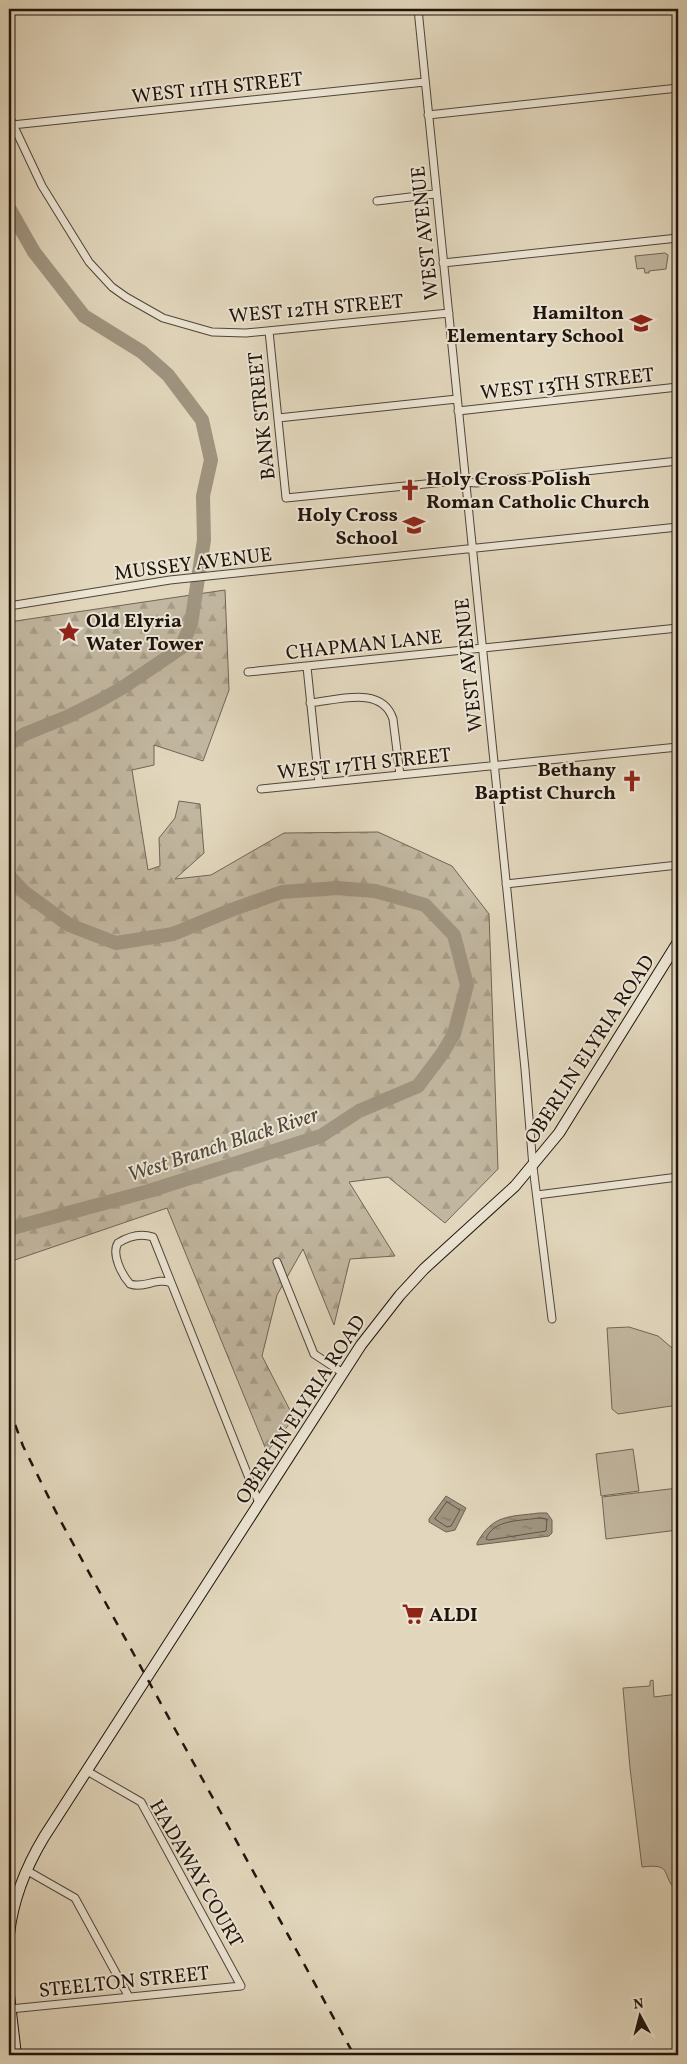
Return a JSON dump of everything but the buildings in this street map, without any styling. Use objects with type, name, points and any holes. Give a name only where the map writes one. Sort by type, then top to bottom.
[{"type":"main road","name":"OBERLIN ELYRIA ROAD","points":[[9,1934],[19,1889],[26,1870],[44,1837],[377,1322],[424,1269],[515,1186],[533,1166],[559,1133],[678,942]]},
{"type":"main road","points":[[9,1995],[16,2055]]},
{"type":"street","points":[[9,9],[14,9]]},
{"type":"street","name":"WEST AVENUE","points":[[418,9],[435,194],[525,1069],[533,1166],[552,1319]]},
{"type":"street","name":"WEST 11TH STREET","points":[[12,125],[425,82]]},
{"type":"street","points":[[428,115],[678,88]]},
{"type":"street","name":"WEST 12TH STREET","points":[[9,116],[42,186],[79,248],[100,275],[132,301],[163,318],[196,329],[229,333],[269,331],[448,313]]},
{"type":"street","points":[[377,201],[435,194]]},
{"type":"street","points":[[443,263],[678,238]]},
{"type":"street","name":"BANK STREET","points":[[269,331],[286,498],[455,480],[466,482]]},
{"type":"street","name":"WEST 13TH STREET","points":[[458,410],[678,387]]},
{"type":"street","name":"WEST 13TH STREET","points":[[278,418],[457,400]]},
{"type":"street","points":[[466,482],[476,483],[678,461]]},
{"type":"street","name":"MUSSEY AVENUE","points":[[9,606],[221,574],[678,527]]},
{"type":"street","name":"CHAPMAN LANE","points":[[248,672],[678,628]]},
{"type":"street","points":[[307,667],[318,783]]},
{"type":"street","points":[[310,703],[366,697],[377,699],[384,703],[391,712],[393,719],[400,775]]},
{"type":"street","name":"WEST 17TH STREET","points":[[261,789],[678,747]]},
{"type":"street","points":[[506,884],[678,865]]},
{"type":"street","points":[[537,1195],[678,1177]]},
{"type":"street","points":[[149,1229],[259,1503]]},
{"type":"street","points":[[153,1237],[137,1235],[118,1243],[115,1252],[120,1267],[127,1280],[134,1285],[164,1280],[171,1282]]},
{"type":"street","points":[[277,1262],[314,1354],[343,1373]]},
{"type":"street","name":"HADAWAY COURT","points":[[87,1771],[141,1802],[241,1986]]},
{"type":"street","points":[[26,1870],[75,1898],[129,1997]]},
{"type":"street","name":"STEELTON STREET","points":[[10,2009],[241,1986]]},
{"type":"green space","points":[[665,253],[668,255],[666,269],[645,273],[644,268],[637,269],[635,256]]},
{"type":"green space","points":[[225,590],[229,690],[203,761],[154,745],[154,765],[132,770],[148,870],[160,866],[159,838],[175,818],[179,801],[200,804],[204,853],[175,879],[211,875],[284,833],[378,832],[452,866],[489,914],[498,1169],[445,1223],[388,1177],[349,1182],[395,1256],[350,1259],[334,1325],[303,1249],[277,1295],[262,1356],[294,1418],[267,1452],[167,1208],[9,1262],[9,622]]},
{"type":"green space","points":[[629,1327],[658,1336],[678,1353],[678,1405],[618,1414],[612,1409],[607,1328]]},
{"type":"green space","points":[[633,1449],[639,1491],[601,1496],[596,1454]]},
{"type":"green space","points":[[678,1488],[678,1530],[606,1539],[602,1497]]},
{"type":"green space","points":[[653,1680],[654,1697],[678,1694],[678,1892],[672,1886],[663,1869],[652,1866],[642,1867],[630,1768],[623,1688],[650,1686],[650,1681]]},
{"type":"water","points":[[446,1496],[466,1508],[455,1530],[446,1532],[429,1522],[429,1519]]},
{"type":"water","points":[[547,1513],[552,1520],[552,1533],[549,1536],[477,1545],[483,1534],[496,1522],[510,1517]]},
{"type":"waterway","name":"West Branch Black River","points":[[9,208],[34,252],[84,316],[142,352],[168,375],[202,420],[211,460],[203,496],[204,540],[191,624],[181,648],[122,688],[99,701],[67,717],[25,734],[9,744]]},
{"type":"waterway","name":"West Branch Black River","points":[[9,876],[24,892],[69,925],[116,943],[173,934],[231,910],[282,892],[337,888],[375,891],[425,905],[454,935],[467,985],[454,1034],[442,1054],[418,1086],[359,1111],[321,1136],[149,1191],[9,1229]]},
{"type":"railway","points":[[9,1408],[23,1446],[59,1518],[354,2055]]},
{"type":"place","name":"Hamilton Elementary School","points":[[641,323]]},
{"type":"place","name":"Holy Cross Polish Roman Catholic Church","points":[[410,490]]},
{"type":"place","name":"Holy Cross School","points":[[414,525]]},
{"type":"place","name":"Old Elyria Water Tower","points":[[69,632]]},
{"type":"place","name":"Bethany Baptist Church","points":[[632,781]]},
{"type":"place","name":"ALDI","points":[[413,1614]]}]
